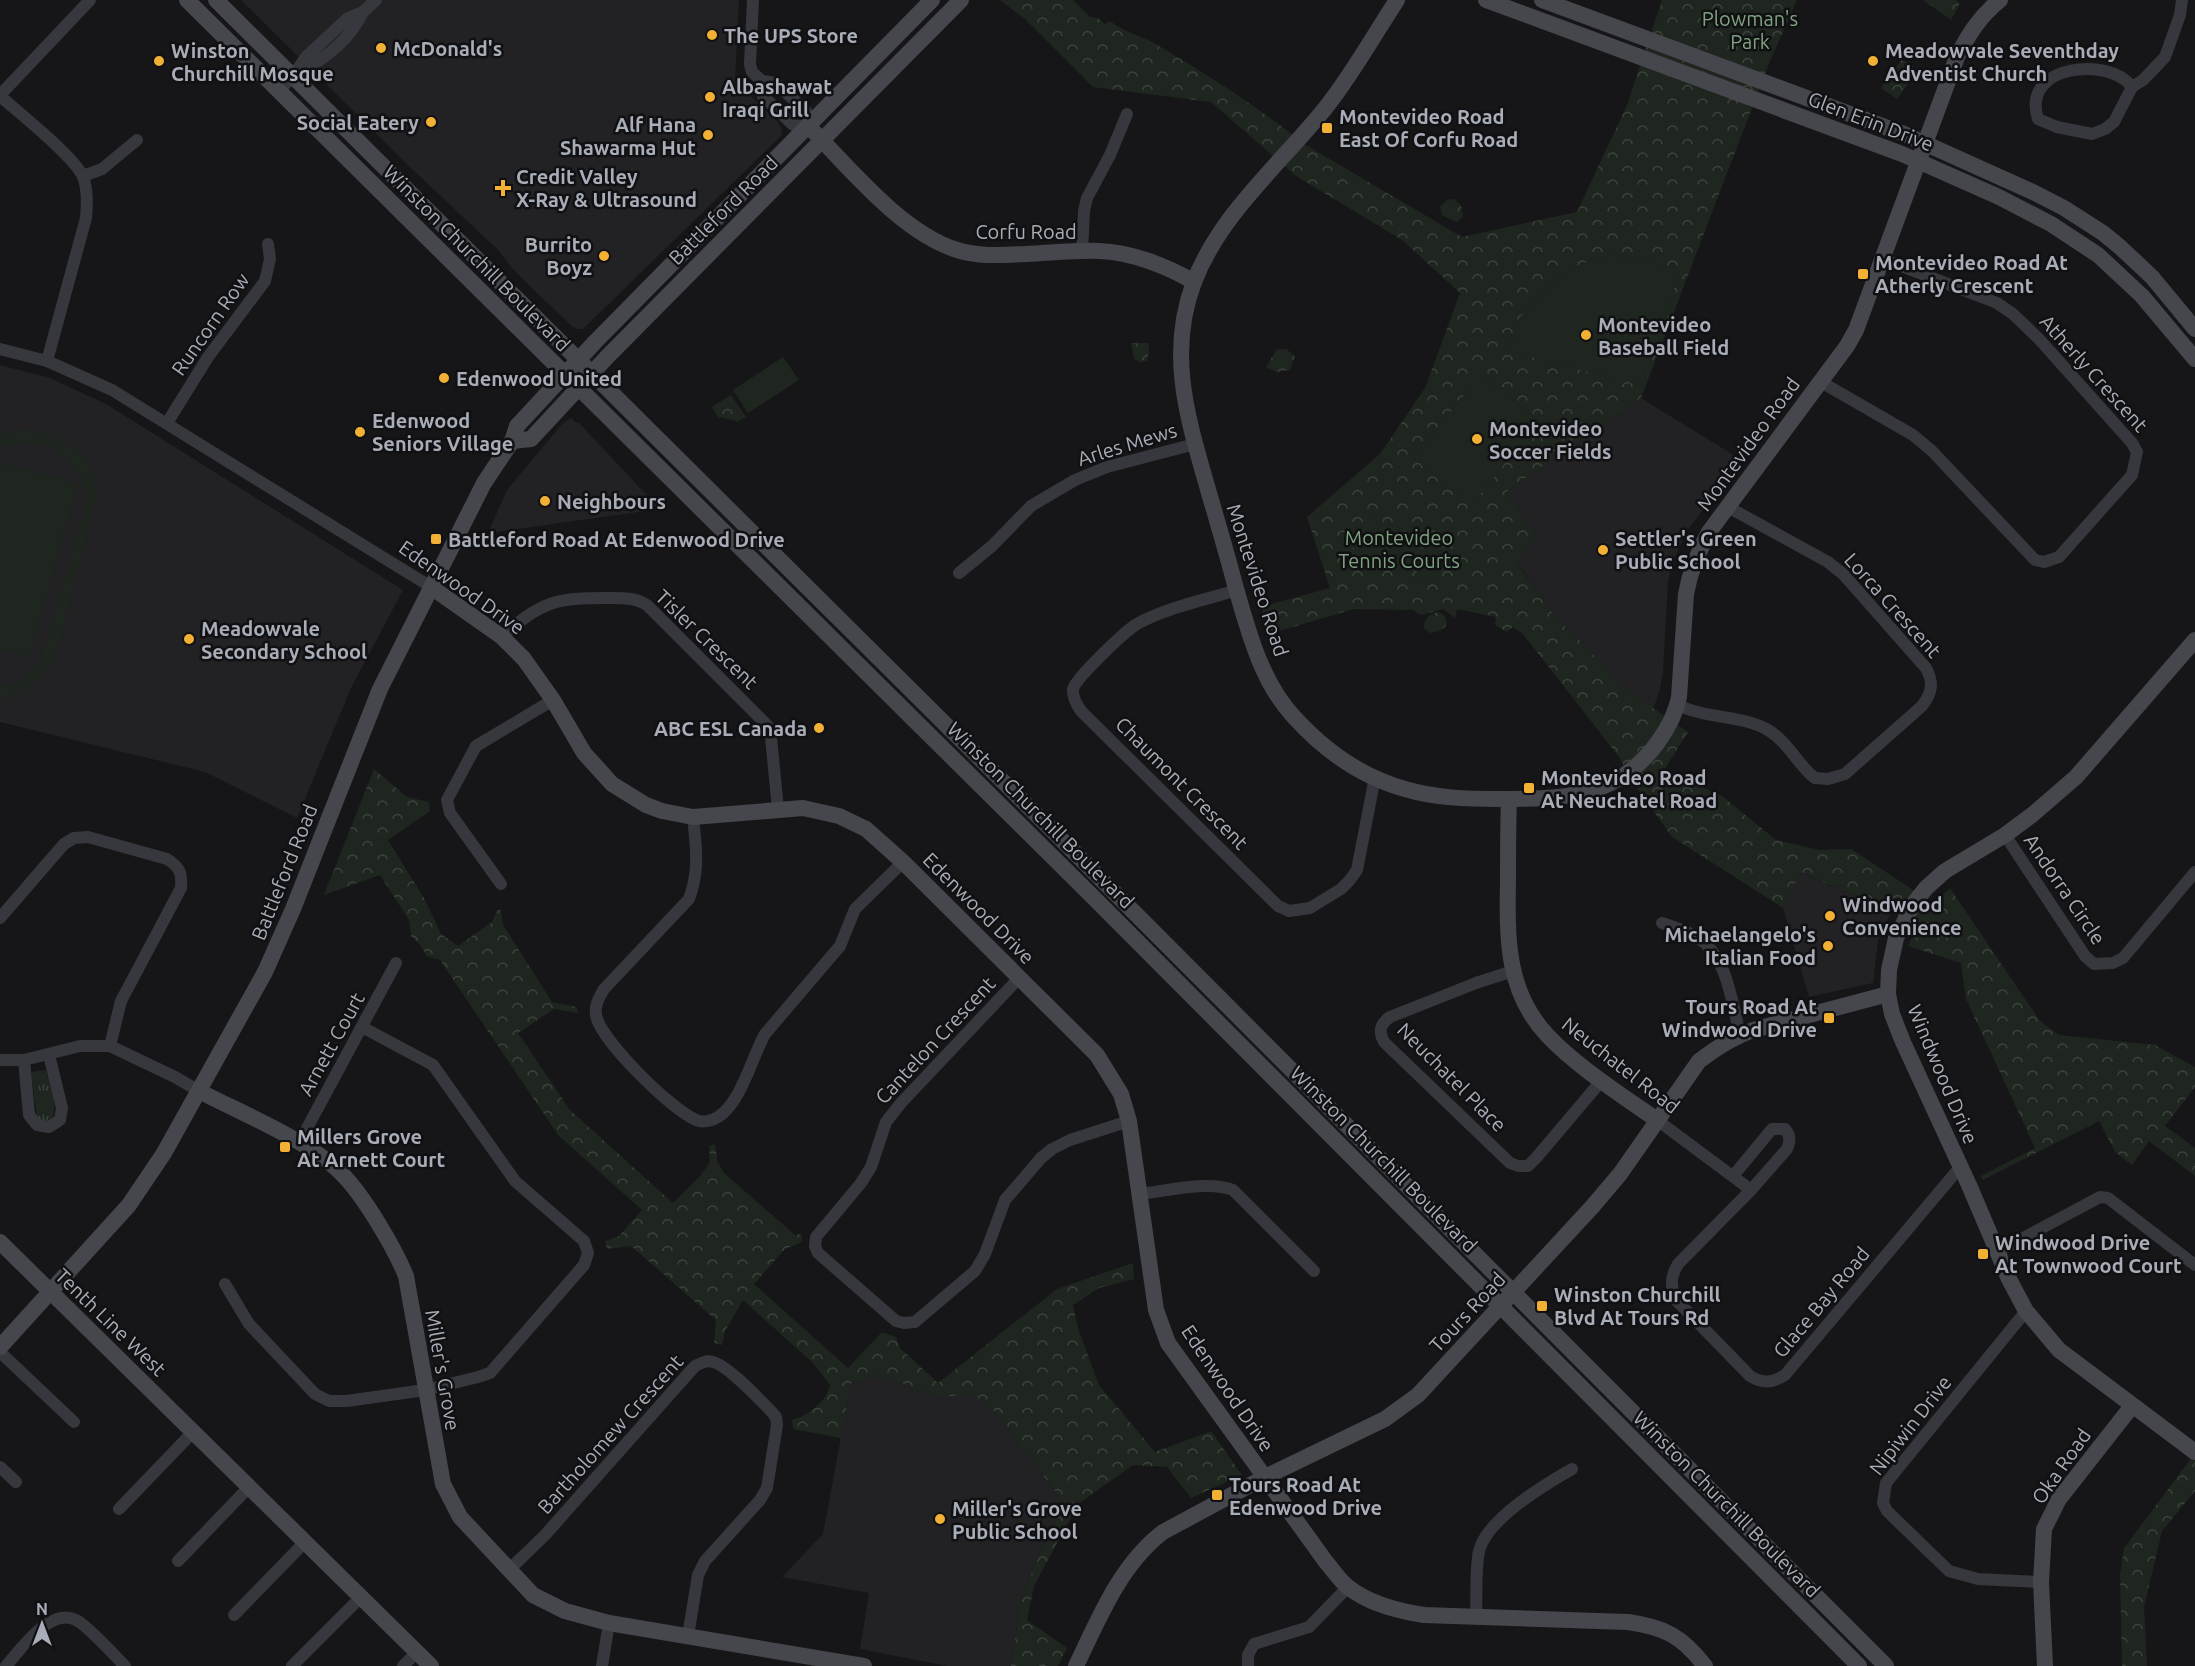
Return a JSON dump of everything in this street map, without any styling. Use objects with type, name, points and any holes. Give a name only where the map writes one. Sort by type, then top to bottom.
[{"type":"street","points":[[47,361],[88,204],[83,176],[72,160],[0,95],[90,0]]},
{"type":"street","name":"Winston Churchill Boulevard","points":[[187,0],[1035,839],[1859,1666]]},
{"type":"street","name":"Winston Churchill Boulevard","points":[[216,0],[1062,840],[1886,1666]]},
{"type":"street","points":[[279,91],[306,57],[348,18],[363,12],[376,0]]},
{"type":"street","points":[[753,0],[750,64],[752,72],[762,81],[776,83],[806,111],[809,127],[794,125],[764,96],[762,81]]},
{"type":"street","name":"Battleford Road","points":[[1,1346],[141,1190],[199,1090],[265,972],[293,909],[380,689],[483,483],[512,441],[517,426],[564,374],[932,0]]},
{"type":"street","name":"Battleford Road","points":[[512,441],[531,439],[592,373],[961,0]]},
{"type":"street","name":"Montevideo Road","points":[[1397,0],[1327,106],[1231,216],[1212,245],[1194,282],[1187,306],[1181,360],[1186,414],[1259,660],[1274,689],[1292,715],[1323,745],[1347,763],[1403,789],[1434,796],[1467,799],[1569,797],[1594,792],[1614,782],[1644,760],[1666,731],[1678,705],[1682,682],[1689,579],[1698,554],[1709,532],[1821,382],[1856,330],[1957,57],[1969,33],[2000,0]]},
{"type":"street","name":"Glen Erin Drive","points":[[1486,0],[1919,161],[2000,197],[2078,240],[2121,274],[2195,359]]},
{"type":"street","name":"Glen Erin Drive","points":[[1542,0],[1926,143],[2035,193],[2103,233],[2152,277],[2195,329]]},
{"type":"street","points":[[2132,87],[2123,79],[2095,69],[2069,71],[2051,76],[2042,85],[2036,97],[2035,111],[2038,119],[2057,127],[2092,134],[2105,129],[2114,122],[2132,87],[2143,80],[2165,57],[2180,15],[2182,0]]},
{"type":"street","points":[[1082,252],[1087,198],[1110,155],[1127,114]]},
{"type":"street","name":"Corfu Road","points":[[809,127],[900,219],[949,247],[981,255],[1101,251],[1172,269],[1194,282]]},
{"type":"street","points":[[83,176],[102,169],[137,140]]},
{"type":"street","name":"Runcorn Row","points":[[167,423],[208,357],[265,281],[270,259],[268,244]]},
{"type":"street","name":"Atherly Crescent","points":[[1821,382],[1913,435],[1932,451],[2035,560],[2044,562],[2059,557],[2132,475],[2137,453],[2132,443],[2025,324],[1997,303],[1883,259]]},
{"type":"street","name":"Edenwood Drive","points":[[0,349],[47,361],[112,390],[431,587],[502,637],[524,659],[553,700],[584,753],[612,784],[637,800],[662,812],[693,817],[803,808],[839,816],[866,829],[903,862],[1097,1055],[1121,1094],[1129,1120],[1156,1310],[1168,1342],[1326,1562],[1348,1587],[1372,1601],[1403,1612],[1424,1615],[1628,1622],[1653,1626],[1671,1634],[1688,1647],[1705,1666]]},
{"type":"street","name":"Arles Mews","points":[[959,573],[992,546],[1031,506],[1075,480],[1107,467],[1195,444]]},
{"type":"street","name":"Lorca Crescent","points":[[1678,705],[1691,712],[1750,723],[1768,730],[1810,774],[1815,778],[1828,779],[1845,774],[1922,706],[1929,697],[1932,687],[1931,677],[1926,668],[1843,574],[1813,552],[1728,507]]},
{"type":"street","name":"Chaumont Crescent","points":[[1237,590],[1151,617],[1135,625],[1080,677],[1073,690],[1075,701],[1081,711],[1278,906],[1289,911],[1310,908],[1341,889],[1357,870],[1375,777]]},
{"type":"street","name":"Tisler Crescent","points":[[502,637],[536,610],[560,601],[580,598],[639,600],[647,605],[768,726],[778,809]]},
{"type":"street","name":"Windwood Drive","points":[[2195,640],[2076,777],[2005,835],[1945,871],[1926,888],[1916,901],[1896,938],[1889,970],[1888,994],[1897,1028],[1997,1252],[2026,1311],[2059,1350],[2195,1452]]},
{"type":"street","points":[[501,884],[450,813],[447,800],[476,746],[553,700]]},
{"type":"street","name":"Neuchatel Road","points":[[1509,799],[1507,934],[1513,971],[1523,1000],[1547,1036],[1566,1053],[1751,1190]]},
{"type":"street","points":[[693,817],[698,865],[696,882],[689,899],[604,989],[596,1004],[597,1019],[632,1067],[687,1115],[698,1121],[708,1121],[719,1117],[739,1093],[765,1034],[840,946],[855,909],[903,862]]},
{"type":"street","name":"Andorra Circle","points":[[2005,835],[2085,956],[2094,964],[2113,963],[2123,958],[2195,872]]},
{"type":"street","points":[[0,918],[64,844],[74,838],[88,837],[167,859],[176,864],[182,874],[181,888],[121,1001],[110,1046]]},
{"type":"street","points":[[1662,923],[1696,936],[1715,952],[1721,964],[1740,1034]]},
{"type":"street","name":"Arnett Court","points":[[299,1143],[396,963]]},
{"type":"street","name":"Neuchatel Place","points":[[1513,971],[1390,1017],[1380,1028],[1384,1042],[1510,1162],[1518,1166],[1528,1166],[1536,1158],[1602,1080]]},
{"type":"street","name":"Cantelon Crescent","points":[[1019,978],[915,1086],[886,1122],[871,1167],[861,1183],[816,1237],[815,1246],[818,1253],[896,1321],[915,1322],[975,1271],[985,1254],[1005,1200],[1041,1158],[1052,1149],[1070,1140],[1129,1120]]},
{"type":"street","name":"Tours Road","points":[[1076,1666],[1108,1601],[1132,1562],[1149,1543],[1163,1532],[1265,1477],[1358,1433],[1408,1404],[1514,1293],[1620,1174],[1699,1061],[1740,1034],[1888,994]]},
{"type":"street","points":[[225,1284],[249,1324],[315,1394],[329,1401],[347,1401],[425,1389],[490,1373],[584,1265],[588,1252],[585,1241],[505,1170],[433,1065],[362,1027]]},
{"type":"street","name":"Miller's Grove","points":[[0,1060],[24,1060],[80,1046],[110,1046],[176,1077],[299,1143],[344,1175],[399,1258],[406,1275],[443,1484],[460,1516],[533,1596],[565,1611],[609,1623],[688,1636],[780,1659],[864,1666]]},
{"type":"street","points":[[24,1060],[29,1115],[37,1125],[49,1127],[60,1120],[62,1108],[49,1055]]},
{"type":"street","name":"Glace Bay Road","points":[[1732,1176],[1766,1133],[1772,1129],[1785,1129],[1789,1134],[1790,1142],[1787,1149],[1751,1190],[1678,1264],[1672,1275],[1671,1288],[1677,1301],[1750,1376],[1761,1382],[1776,1381],[1785,1375],[1960,1166]]},
{"type":"street","points":[[1140,1194],[1212,1186],[1225,1187],[1233,1191],[1314,1271]]},
{"type":"street","points":[[1997,1252],[2100,1197],[2111,1201],[2195,1265]]},
{"type":"street","name":"Tenth Line West","points":[[0,1242],[431,1666]]},
{"type":"street","name":"Nipiwin Drive","points":[[2026,1311],[1886,1484],[1883,1503],[1887,1511],[1949,1571],[1978,1579],[2041,1582]]},
{"type":"street","points":[[1,1346],[74,1422]]},
{"type":"street","name":"Bartholomew Crescent","points":[[509,1570],[545,1535],[695,1366],[703,1362],[714,1362],[724,1367],[776,1417],[777,1437],[767,1488],[705,1561],[698,1575],[688,1636]]},
{"type":"street","name":"Oka Road","points":[[2045,1666],[2041,1582],[2044,1529],[2059,1499],[2132,1406]]},
{"type":"street","points":[[119,1509],[193,1432]]},
{"type":"street","points":[[0,1467],[15,1482]]},
{"type":"street","points":[[1476,1617],[1479,1553],[1482,1542],[1490,1531],[1530,1493],[1572,1469]]},
{"type":"street","points":[[178,1561],[249,1487]]},
{"type":"street","points":[[234,1615],[305,1542]]},
{"type":"street","points":[[1248,1666],[1248,1655],[1254,1644],[1309,1627],[1348,1587]]},
{"type":"street","points":[[292,1666],[361,1597]]},
{"type":"street","points":[[6,1666],[45,1624],[58,1618],[76,1620],[125,1666]]},
{"type":"street","points":[[602,1666],[609,1623]]},
{"type":"street","points":[[403,1666],[417,1652]]},
{"type":"shaded area","points":[[241,0],[739,0],[735,81],[779,123],[782,130],[781,136],[583,329],[578,329],[539,295],[498,250],[411,168]]},
{"type":"shaded area","name":"Meadowvale Secondary School","points":[[0,365],[50,378],[106,404],[403,590],[351,688],[297,818],[205,772],[0,722]]},
{"type":"shaded area","name":"Settler's Green Public School","points":[[1641,398],[1740,459],[1685,534],[1673,561],[1668,581],[1663,672],[1653,710],[1622,687],[1583,643],[1556,618],[1516,561],[1538,538],[1506,492]]},
{"type":"shaded area","points":[[571,418],[576,423],[578,422],[660,509],[488,533],[507,490],[563,423]]},
{"type":"shaded area","points":[[1800,872],[1891,912],[1878,941],[1873,983],[1809,997],[1783,908]]},
{"type":"shaded area","name":"Miller's Grove Public School","points":[[882,1375],[933,1397],[968,1394],[986,1401],[1058,1495],[1061,1504],[1021,1598],[1011,1666],[947,1666],[860,1649],[869,1593],[782,1577],[823,1534],[851,1383]]},
{"type":"green space","points":[[1000,0],[1073,0],[1090,17],[1098,18],[1105,24],[1110,21],[1196,68],[1304,144],[1462,237],[1577,212],[1627,105],[1662,0],[1797,0],[1770,61],[1641,398],[1506,492],[1538,538],[1516,562],[1556,618],[1583,643],[1622,687],[1688,732],[1664,770],[1722,796],[1776,840],[1820,850],[1851,849],[1933,903],[1950,888],[2040,1021],[2059,1035],[2155,1045],[2195,1067],[2195,1087],[2165,1126],[2195,1148],[2195,1176],[2149,1141],[2132,1165],[2115,1152],[2099,1121],[1983,1180],[1981,1176],[2035,1148],[1966,999],[1961,963],[1908,946],[1918,924],[1801,872],[1783,908],[1672,837],[1639,791],[1619,757],[1523,634],[1513,627],[1507,632],[1495,625],[1496,617],[1457,609],[1455,618],[1443,609],[1421,615],[1413,610],[1354,609],[1269,634],[1261,607],[1330,588],[1307,517],[1380,454],[1425,388],[1460,293],[1402,240],[1296,176],[1211,102],[1093,87],[1025,19]]},
{"type":"green space","points":[[1923,0],[1956,0],[1960,3],[1951,20]]},
{"type":"green space","points":[[1902,59],[1918,70],[1897,99],[1881,88]]},
{"type":"green space","points":[[1454,199],[1461,205],[1463,217],[1457,222],[1442,215],[1440,207],[1447,200]]},
{"type":"green space","name":"Montevideo Baseball Field","points":[[1609,255],[1633,257],[1680,270],[1643,386],[1509,351],[1518,320],[1542,291],[1575,266]]},
{"type":"green space","points":[[1131,343],[1148,343],[1147,361],[1140,362],[1134,359]]},
{"type":"green space","points":[[1277,349],[1286,349],[1295,356],[1290,370],[1277,372],[1266,367]]},
{"type":"green space","points":[[783,357],[799,380],[748,413],[733,390]]},
{"type":"green space","name":"Montevideo Soccer Fields","points":[[1481,375],[1540,420],[1471,506],[1413,458]]},
{"type":"green space","points":[[731,395],[746,417],[737,422],[718,417],[712,407]]},
{"type":"green space","points":[[18,430],[47,435],[74,449],[91,471],[95,485],[95,502],[53,660],[42,676],[28,688],[0,699],[0,687],[24,677],[42,658],[85,509],[85,490],[80,476],[64,455],[40,444],[13,444],[0,448],[0,435]]},
{"type":"green space","points":[[0,463],[78,484],[29,658],[0,650]]},
{"type":"green space","points":[[1367,513],[1383,520],[1367,555],[1351,547]]},
{"type":"green space","points":[[1388,523],[1404,530],[1388,565],[1372,557]]},
{"type":"green space","points":[[1409,533],[1425,540],[1409,574],[1393,567]]},
{"type":"green space","points":[[1431,542],[1447,550],[1430,584],[1414,577]]},
{"type":"green space","points":[[1437,612],[1445,617],[1446,626],[1440,631],[1430,633],[1424,629],[1425,622],[1429,616]]},
{"type":"green space","points":[[374,769],[407,797],[429,802],[430,811],[388,840],[424,898],[441,934],[458,946],[492,922],[497,910],[501,910],[503,925],[552,1002],[577,1007],[578,1013],[554,1009],[518,1033],[570,1110],[673,1203],[701,1175],[710,1162],[709,1146],[715,1144],[717,1161],[723,1172],[795,1235],[801,1234],[802,1242],[785,1249],[754,1284],[848,1368],[882,1332],[896,1337],[900,1348],[938,1383],[1057,1289],[1133,1263],[1134,1279],[1099,1288],[1073,1305],[1078,1328],[1099,1385],[1155,1452],[1211,1431],[1242,1475],[1191,1498],[1167,1467],[1133,1465],[1078,1504],[1034,1586],[1027,1620],[1067,1648],[1058,1666],[1011,1666],[1021,1598],[1061,1504],[1058,1495],[986,1401],[968,1395],[933,1397],[882,1375],[851,1383],[841,1438],[793,1429],[792,1420],[816,1407],[825,1397],[830,1385],[813,1363],[743,1300],[725,1331],[722,1345],[714,1343],[716,1320],[631,1246],[607,1249],[605,1241],[619,1236],[642,1210],[558,1135],[440,960],[426,956],[422,947],[411,936],[409,920],[380,875],[324,895]]},
{"type":"green space","points":[[46,1070],[54,1108],[51,1120],[44,1121],[37,1118],[31,1072]]},
{"type":"green space","points":[[2195,1453],[2195,1491],[2162,1531],[2144,1607],[2147,1666],[2122,1666],[2120,1575],[2124,1548]]},
{"type":"place","name":"The UPS Store","points":[[712,35]]},
{"type":"place","name":"McDonald's","points":[[381,48]]},
{"type":"place","name":"Winston Churchill Mosque","points":[[159,61]]},
{"type":"place","name":"Meadowvale Seventhday Adventist Church","points":[[1873,61]]},
{"type":"place","name":"Albashawat Iraqi Grill","points":[[710,97]]},
{"type":"place","name":"Social Eatery","points":[[431,122]]},
{"type":"place","name":"Montevideo Road East Of Corfu Road","points":[[1327,128]]},
{"type":"place","name":"Alf Hana Shawarma Hut","points":[[708,135]]},
{"type":"place","name":"Credit Valley X-Ray & Ultrasound","points":[[503,188]]},
{"type":"place","name":"Burrito Boyz","points":[[604,256]]},
{"type":"place","name":"Montevideo Road At Atherly Crescent","points":[[1863,274]]},
{"type":"place","name":"Montevideo Baseball Field","points":[[1586,335]]},
{"type":"place","name":"Edenwood United","points":[[444,378]]},
{"type":"place","name":"Edenwood Seniors Village","points":[[360,432]]},
{"type":"place","name":"Montevideo Soccer Fields","points":[[1477,439]]},
{"type":"place","name":"Neighbours","points":[[545,501]]},
{"type":"place","name":"Battleford Road At Edenwood Drive","points":[[436,539]]},
{"type":"place","name":"Settler's Green Public School","points":[[1603,550]]},
{"type":"place","name":"Meadowvale Secondary School","points":[[189,639]]},
{"type":"place","name":"ABC ESL Canada","points":[[819,728]]},
{"type":"place","name":"Montevideo Road At Neuchatel Road","points":[[1529,788]]},
{"type":"place","name":"Windwood Convenience","points":[[1830,916]]},
{"type":"place","name":"Michaelangelo's Italian Food","points":[[1828,946]]},
{"type":"place","name":"Tours Road At Windwood Drive","points":[[1829,1018]]},
{"type":"place","name":"Millers Grove At Arnett Court","points":[[285,1147]]},
{"type":"place","name":"Windwood Drive At Townwood Court","points":[[1983,1254]]},
{"type":"place","name":"Winston Churchill Blvd At Tours Rd","points":[[1542,1306]]},
{"type":"place","name":"Tours Road At Edenwood Drive","points":[[1217,1495]]},
{"type":"place","name":"Miller's Grove Public School","points":[[940,1519]]},
{"type":"park label","name":"Plowman's Park","points":[[1750,30]]},
{"type":"park label","name":"Montevideo Tennis Courts","points":[[1399,548]]}]
